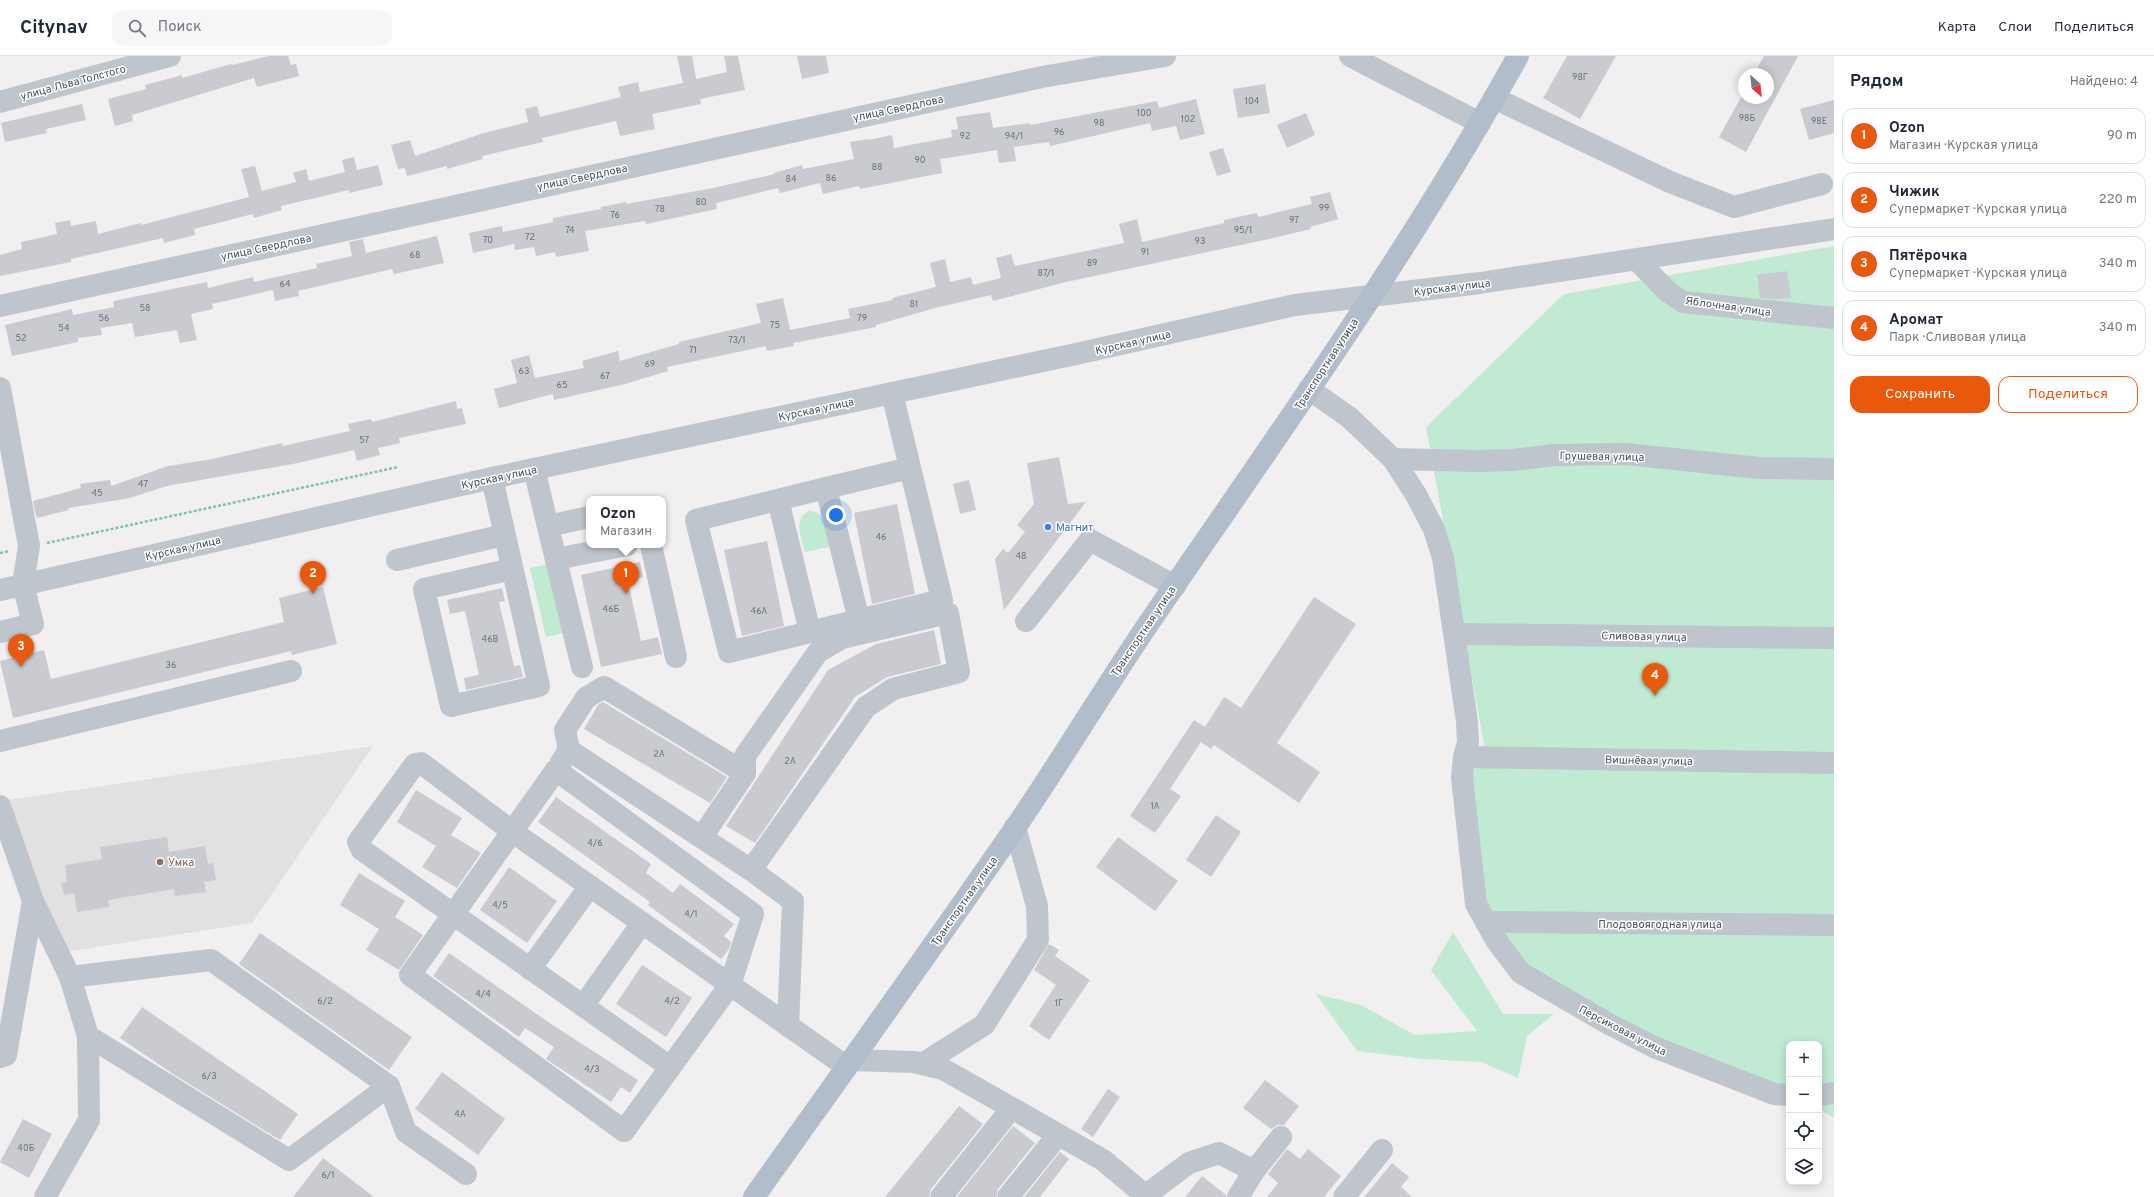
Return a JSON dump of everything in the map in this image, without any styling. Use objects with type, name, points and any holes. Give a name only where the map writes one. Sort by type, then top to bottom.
[{"type":"main road","name":"Транспортная улица","points":[[754,1197],[850,1064],[1015,827],[1102,692],[1309,389],[1370,297],[1480,124],[1518,56]]},
{"type":"street","name":"улица Льва Толстого","points":[[0,102],[170,56]]},
{"type":"street","name":"улица Свердлова","points":[[0,306],[1042,77],[1165,56]]},
{"type":"street","points":[[1350,56],[1480,124]]},
{"type":"street","points":[[1494,98],[1670,182],[1734,207],[1822,184]]},
{"type":"street","name":"Курская улица","points":[[0,590],[492,478],[1076,354],[1295,305],[1480,283],[1834,229]]},
{"type":"street","name":"Яблочная улица","points":[[1637,260],[1667,291],[1683,302],[1834,318]]},
{"type":"street","points":[[0,388],[29,546],[23,584],[33,624],[0,632]]},
{"type":"street","name":"Персиковая улица","points":[[1309,389],[1350,418],[1393,459],[1415,493],[1434,529],[1443,558],[1468,742],[1464,757],[1462,778],[1472,885],[1476,904],[1496,940],[1521,973],[1565,1000],[1654,1047],[1774,1094],[1786,1095]]},
{"type":"street","points":[[892,393],[942,600],[729,652],[696,520],[910,468]]},
{"type":"street","name":"Грушевая улица","points":[[1393,459],[1477,461],[1513,460],[1555,455],[1626,454],[1758,468],[1834,469]]},
{"type":"street","points":[[534,469],[582,667]]},
{"type":"street","points":[[492,478],[539,686],[451,706],[424,589],[512,569]]},
{"type":"street","points":[[826,488],[859,620]]},
{"type":"street","points":[[778,500],[810,632]]},
{"type":"street","points":[[548,526],[586,518]]},
{"type":"street","points":[[397,560],[504,535]]},
{"type":"street","points":[[1026,621],[1090,540],[1175,586]]},
{"type":"street","points":[[556,559],[612,548]]},
{"type":"street","points":[[652,548],[676,657]]},
{"type":"street","points":[[702,837],[745,773],[745,756],[818,652],[842,638],[948,613],[959,672],[892,689],[866,707],[751,870]]},
{"type":"street","name":"Сливовая улица","points":[[1454,634],[1834,638]]},
{"type":"street","points":[[0,741],[291,671]]},
{"type":"street","points":[[556,770],[753,914],[730,985],[624,1131],[410,975],[513,832],[569,750],[565,730],[586,698],[604,687],[745,773]]},
{"type":"street","points":[[569,750],[751,870],[793,901],[788,1026]]},
{"type":"street","name":"Вишнёвая улица","points":[[1464,757],[1834,763]]},
{"type":"street","points":[[670,1068],[362,850],[358,842],[415,764],[421,763],[513,832],[788,1026],[850,1064],[922,1064],[943,1069],[1102,1160],[1145,1196],[1189,1163],[1219,1153],[1254,1171]]},
{"type":"street","points":[[0,806],[33,901],[70,978],[88,1036],[89,1120],[45,1197]]},
{"type":"street","points":[[922,1064],[984,1025],[1038,940],[1037,906],[1015,827]]},
{"type":"street","points":[[530,969],[590,886]]},
{"type":"street","points":[[0,1057],[6,1055],[33,901]]},
{"type":"street","name":"Плодовоягодная улица","points":[[1486,922],[1834,925]]},
{"type":"street","points":[[583,1006],[642,923]]},
{"type":"street","points":[[70,978],[211,960],[389,1086],[406,1132],[466,1174]]},
{"type":"street","points":[[88,1036],[289,1160],[389,1086]]},
{"type":"street","points":[[1822,1095],[1834,1093]]},
{"type":"street","points":[[941,1197],[1011,1109]]},
{"type":"street","points":[[1008,1197],[1058,1135]]},
{"type":"street","points":[[1238,1197],[1254,1171],[1281,1137]]},
{"type":"street","points":[[1344,1197],[1382,1150]]},
{"type":"path","points":[[0,553],[398,467]]},
{"type":"shaded area","name":"Умка","points":[[373,746],[252,923],[64,952],[1,801]]},
{"type":"green space","points":[[1834,246],[1834,1118],[1822,1111],[1822,1041],[1786,1041],[1786,1094],[1660,1043],[1528,971],[1485,903],[1471,778],[1484,744],[1426,427],[1564,294]]},
{"type":"green space","points":[[809,511],[819,514],[822,519],[826,530],[829,547],[805,552],[800,535],[799,524],[804,514]]},
{"type":"green space","points":[[553,563],[569,632],[546,637],[530,568]]},
{"type":"green space","points":[[1453,932],[1503,1014],[1554,1014],[1527,1036],[1518,1078],[1481,1062],[1423,1059],[1357,1051],[1316,994],[1361,1005],[1415,1035],[1477,1031],[1431,970]]},
{"type":"building","points":[[269,56],[288,56],[291,65],[296,64],[299,76],[257,87],[254,78],[132,115],[133,121],[115,126],[108,99],[146,89],[145,85],[182,75],[182,78],[231,64]]},
{"type":"building","points":[[677,56],[692,56],[696,79],[727,72],[724,56],[738,56],[745,90],[700,99],[701,104],[652,114],[655,129],[620,136],[616,121],[542,138],[543,142],[482,156],[483,159],[447,169],[447,166],[407,176],[405,168],[398,169],[391,145],[410,140],[415,156],[484,133],[528,122],[525,109],[537,106],[540,117],[621,97],[618,87],[638,82],[640,92],[683,83]]},
{"type":"building","points":[[797,56],[826,56],[829,73],[802,79]]},
{"type":"building","points":[[1567,56],[1616,56],[1580,119],[1543,98]]},
{"type":"building","points":[[1764,56],[1798,56],[1774,100],[1774,68],[1757,68]]},
{"type":"building","points":[[1265,84],[1270,113],[1238,118],[1233,89]]},
{"type":"building","points":[[1196,99],[1205,134],[1180,140],[1176,126],[1152,131],[1150,123],[1050,146],[1049,142],[1014,147],[1016,161],[999,163],[997,150],[940,159],[942,173],[860,189],[859,186],[823,194],[820,183],[780,193],[778,188],[716,203],[717,209],[646,224],[645,221],[585,231],[589,251],[556,257],[555,252],[536,256],[534,247],[515,250],[514,244],[473,253],[469,233],[502,226],[503,232],[553,222],[553,218],[601,209],[601,207],[626,202],[626,204],[713,188],[775,174],[774,173],[802,165],[803,169],[854,159],[850,142],[892,135],[894,148],[952,137],[951,130],[958,129],[956,117],[990,112],[993,128],[1030,123],[1030,125],[1157,101],[1159,108]]},
{"type":"building","points":[[1834,100],[1834,133],[1809,140],[1800,109]]},
{"type":"building","points":[[1738,103],[1772,104],[1746,152],[1719,137]]},
{"type":"building","points":[[82,104],[86,120],[46,129],[47,133],[5,142],[1,123]]},
{"type":"building","points":[[1306,113],[1315,135],[1287,148],[1277,125]]},
{"type":"building","points":[[1223,148],[1231,172],[1217,176],[1209,152]]},
{"type":"building","points":[[354,157],[357,170],[378,165],[383,185],[349,193],[349,190],[281,206],[282,210],[254,218],[253,214],[194,229],[195,235],[164,243],[163,238],[71,259],[71,262],[0,276],[0,255],[22,249],[21,242],[57,234],[55,223],[70,220],[71,226],[96,221],[98,234],[141,223],[141,225],[249,197],[241,169],[255,166],[262,191],[296,182],[293,173],[306,169],[309,181],[345,172],[342,160]]},
{"type":"building","points":[[1330,192],[1338,219],[1310,227],[1311,229],[1269,239],[1066,282],[993,301],[991,295],[935,308],[876,325],[876,327],[793,343],[794,346],[767,351],[766,346],[667,367],[668,371],[625,384],[554,400],[553,394],[499,408],[494,389],[517,383],[511,360],[529,355],[535,378],[584,368],[582,361],[618,351],[620,361],[679,344],[679,342],[761,323],[756,304],[783,298],[790,330],[850,318],[848,309],[893,300],[892,298],[936,287],[930,263],[945,259],[950,282],[971,277],[973,285],[1001,278],[996,258],[1011,254],[1015,266],[1124,243],[1119,224],[1137,219],[1142,242],[1224,223],[1224,220],[1257,213],[1258,217],[1312,204],[1310,197]]},
{"type":"building","points":[[437,236],[444,263],[394,274],[392,269],[298,291],[299,296],[275,301],[273,290],[212,304],[213,309],[191,314],[197,340],[180,343],[177,330],[135,337],[132,323],[101,328],[102,335],[78,338],[78,342],[12,356],[5,325],[72,309],[73,315],[114,307],[113,301],[207,282],[208,288],[253,277],[254,282],[317,268],[316,264],[352,256],[349,242],[363,239],[366,253]]},
{"type":"building","points":[[1787,271],[1791,298],[1760,298],[1757,275]]},
{"type":"building","points":[[456,401],[457,409],[462,408],[466,424],[399,438],[400,443],[378,448],[380,455],[357,461],[354,450],[298,463],[167,486],[130,498],[68,508],[69,510],[37,518],[35,512],[33,501],[81,488],[80,484],[110,480],[111,486],[168,466],[212,459],[282,443],[283,446],[350,431],[348,424],[371,419],[372,422]]},
{"type":"building","points":[[1059,457],[1068,504],[1086,502],[1004,610],[995,559],[1003,549],[1008,553],[1025,532],[1017,525],[1034,504],[1027,463]]},
{"type":"building","points":[[969,480],[976,510],[960,514],[953,484]]},
{"type":"building","points":[[897,504],[915,594],[872,604],[854,513]]},
{"type":"building","points":[[767,541],[784,626],[742,636],[724,550]]},
{"type":"building","points":[[640,562],[643,577],[628,581],[641,641],[658,637],[662,654],[601,667],[581,575]]},
{"type":"building","points":[[323,587],[337,644],[292,655],[291,651],[13,718],[0,661],[44,650],[51,679],[284,622],[279,598]]},
{"type":"building","points":[[502,588],[505,601],[499,602],[514,666],[520,665],[523,677],[466,690],[464,678],[479,675],[465,611],[450,614],[447,600]]},
{"type":"building","points":[[1314,597],[1356,624],[1277,743],[1320,772],[1299,803],[1214,745],[1211,749],[1201,742],[1170,789],[1181,796],[1155,833],[1130,816],[1194,720],[1205,727],[1224,697],[1241,708]]},
{"type":"building","points":[[934,630],[941,664],[887,677],[855,697],[755,843],[726,826],[828,670],[876,644]]},
{"type":"building","points":[[603,702],[727,777],[710,803],[584,729],[598,705]]},
{"type":"building","points":[[416,790],[462,818],[451,835],[481,853],[457,888],[422,867],[436,846],[397,822]]},
{"type":"building","points":[[556,797],[651,864],[646,873],[673,893],[680,884],[734,924],[724,936],[731,942],[729,949],[721,959],[648,905],[650,902],[538,822]]},
{"type":"building","points":[[1216,815],[1241,832],[1211,877],[1186,860]]},
{"type":"building","points":[[167,837],[169,852],[205,846],[208,864],[213,863],[216,880],[204,882],[206,892],[175,896],[174,889],[108,900],[109,907],[77,912],[74,893],[64,895],[61,883],[67,882],[65,865],[102,859],[100,847]]},
{"type":"building","points":[[1118,837],[1178,881],[1155,911],[1096,867]]},
{"type":"building","points":[[509,867],[557,901],[527,943],[480,910]]},
{"type":"building","points":[[359,873],[405,901],[395,917],[423,935],[399,970],[366,950],[379,929],[340,905]]},
{"type":"building","points":[[260,933],[412,1037],[389,1070],[239,964]]},
{"type":"building","points":[[1049,944],[1059,950],[1055,956],[1090,980],[1049,1040],[1029,1026],[1056,985],[1034,970]]},
{"type":"building","points":[[449,953],[554,1026],[638,1080],[630,1093],[621,1087],[611,1102],[546,1059],[554,1047],[525,1028],[519,1037],[433,976]]},
{"type":"building","points":[[642,965],[692,998],[666,1037],[616,1004]]},
{"type":"building","points":[[142,1007],[298,1114],[280,1140],[173,1074],[120,1038]]},
{"type":"building","points":[[442,1072],[505,1119],[478,1155],[415,1109]]},
{"type":"building","points":[[1265,1080],[1299,1106],[1284,1125],[1277,1125],[1271,1129],[1243,1108]]},
{"type":"building","points":[[1108,1089],[1120,1097],[1093,1137],[1081,1129]]},
{"type":"building","points":[[959,1106],[983,1124],[931,1189],[929,1197],[885,1197]]},
{"type":"building","points":[[23,1119],[52,1134],[29,1178],[0,1162]]},
{"type":"building","points":[[1013,1126],[1035,1143],[998,1189],[996,1197],[957,1197]]},
{"type":"building","points":[[1287,1149],[1300,1159],[1308,1149],[1341,1176],[1324,1197],[1267,1197],[1278,1183],[1268,1174]]},
{"type":"building","points":[[1060,1152],[1069,1159],[1040,1197],[1024,1197]]},
{"type":"building","points":[[323,1158],[374,1197],[293,1197]]},
{"type":"building","points":[[1392,1163],[1409,1177],[1401,1187],[1412,1197],[1364,1197]]},
{"type":"building","points":[[1202,1176],[1226,1195],[1226,1197],[1185,1197]]},
{"type":"place","name":"Магнит","points":[[1048,527]]},
{"type":"place","name":"Чижик","points":[[313,594]]},
{"type":"place","name":"Ozon","points":[[626,594]]},
{"type":"place","name":"Пятёрочка","points":[[21,667]]},
{"type":"place","name":"Аромат","points":[[1655,696]]},
{"type":"place","name":"Умка","points":[[160,862]]}]
